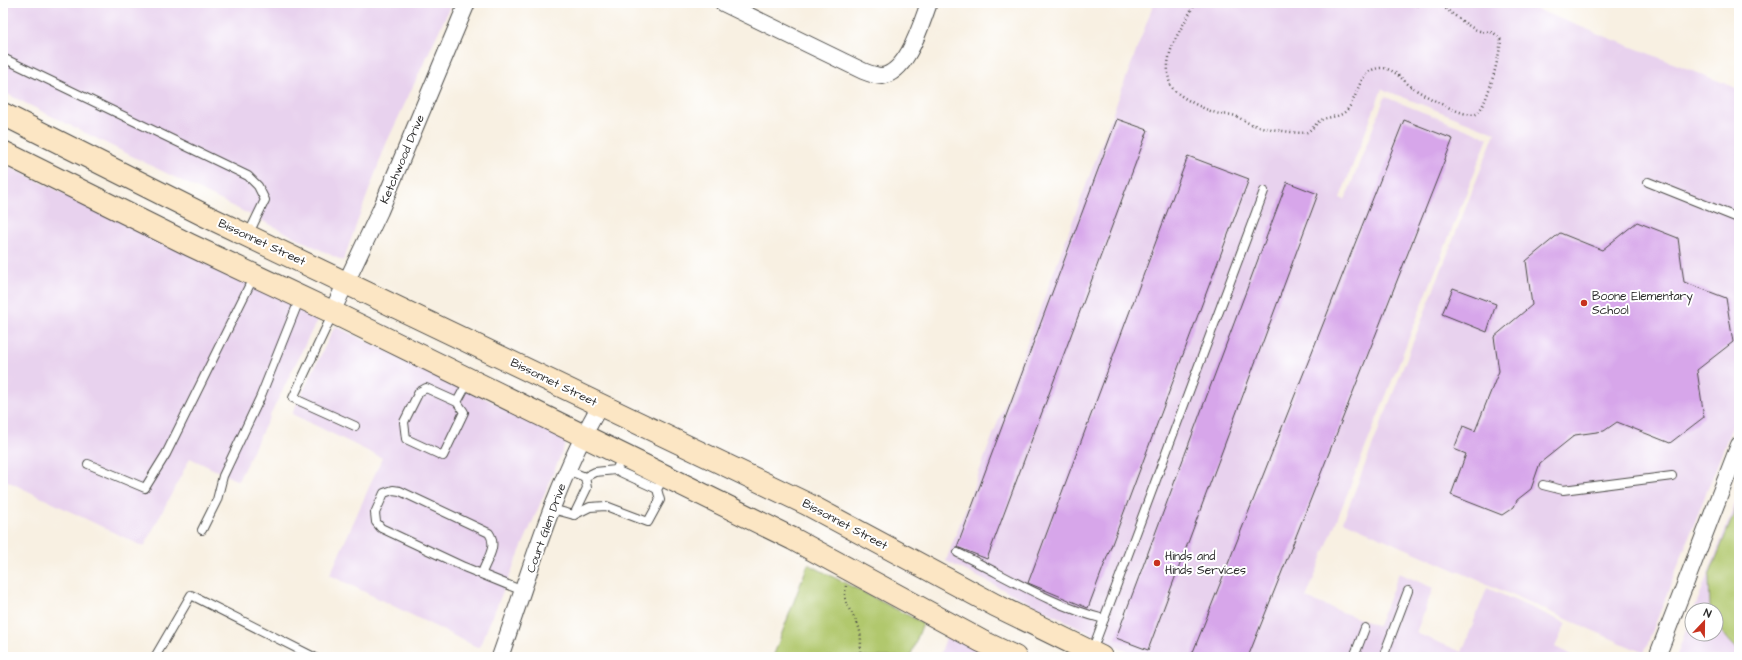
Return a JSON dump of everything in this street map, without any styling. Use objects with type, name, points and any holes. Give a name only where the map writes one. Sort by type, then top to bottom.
[{"type":"main road","name":"Bissonnet Street","points":[[3,114],[248,236],[807,504],[995,605],[1097,655]]},
{"type":"main road","points":[[50,174],[60,142]]},
{"type":"main road","points":[[3,152],[50,174],[190,245],[583,434],[620,462],[661,482],[793,539],[981,641],[1015,657]]},
{"type":"street","name":"Ketchwood Drive","points":[[332,312],[380,211],[467,3]]},
{"type":"street","points":[[723,3],[863,71],[882,76],[900,67],[911,51],[929,3]]},
{"type":"street","name":"Court Glen Drive","points":[[500,657],[567,470],[583,434],[600,404]]},
{"type":"street","points":[[1656,657],[1739,445]]},
{"type":"lane","points":[[3,58],[248,176],[258,186],[265,200],[248,236]]},
{"type":"lane","points":[[1648,182],[1738,218]]},
{"type":"lane","points":[[1097,655],[1104,620],[1264,191]]},
{"type":"lane","points":[[88,464],[145,488],[166,454],[254,276]]},
{"type":"lane","points":[[202,530],[217,500],[223,476],[260,398],[300,297]]},
{"type":"lane","points":[[332,312],[293,398],[355,426]]},
{"type":"lane","points":[[457,402],[469,379]]},
{"type":"lane","points":[[426,388],[457,402],[464,412],[443,456],[406,439],[404,422],[418,392],[426,388]]},
{"type":"lane","points":[[567,470],[584,477],[620,462]]},
{"type":"lane","points":[[1543,485],[1563,490],[1672,476]]},
{"type":"lane","points":[[574,515],[587,488],[584,477]]},
{"type":"lane","points":[[552,509],[574,515],[590,507],[606,506],[648,522],[660,500],[661,482]]},
{"type":"lane","points":[[482,573],[494,545],[489,532],[400,491],[393,490],[384,493],[375,513],[376,522],[382,528],[464,567],[482,573],[523,591]]},
{"type":"lane","points":[[958,553],[1006,577],[1026,590],[1087,615],[1104,620]]},
{"type":"lane","points":[[1382,657],[1408,591]]},
{"type":"lane","points":[[155,657],[191,595],[314,657]]},
{"type":"lane","points":[[1354,657],[1365,628]]},
{"type":"path","points":[[1195,3],[1177,34],[1170,52],[1168,66],[1170,86],[1177,95],[1220,114],[1231,114],[1252,125],[1267,129],[1288,130],[1300,134],[1308,132],[1322,120],[1339,116],[1346,111],[1351,104],[1363,77],[1372,70],[1384,68],[1397,74],[1412,87],[1432,99],[1461,112],[1471,115],[1477,113],[1482,108],[1489,91],[1501,40],[1496,34],[1488,31],[1476,30],[1438,3]]},
{"type":"path","points":[[1410,3],[1418,5],[1424,3]]},
{"type":"path","points":[[853,572],[846,583],[843,598],[859,627],[861,646],[860,657]]},
{"type":"shaded area","points":[[3,3],[452,3],[386,144],[343,261],[3,92]]},
{"type":"shaded area","points":[[1154,3],[1520,3],[1739,89],[1739,409],[1644,653],[1343,521],[1495,133],[1382,89],[1340,198],[1345,200],[1385,97],[1488,138],[1306,598],[1378,626],[1399,573],[1433,588],[1416,633],[1462,652],[1487,588],[1566,623],[1555,647],[1576,657],[1138,657],[946,561]]},
{"type":"shaded area","points":[[3,164],[319,316],[238,481],[190,458],[144,547],[3,479]]},
{"type":"shaded area","points":[[335,326],[568,438],[479,648],[330,575],[382,458],[292,414]]},
{"type":"shaded area","points":[[1739,493],[1739,657],[1676,657],[1684,636],[1684,642],[1724,642],[1724,602],[1697,602]]},
{"type":"shaded area","points":[[948,633],[999,657],[939,657]]},
{"type":"green space","points":[[1739,501],[1739,652],[1724,635],[1724,602],[1710,602],[1709,576]]},
{"type":"green space","points":[[808,564],[923,623],[910,657],[773,657]]},
{"type":"building","points":[[1117,119],[1148,130],[987,559],[957,547]]},
{"type":"building","points":[[1404,120],[1453,139],[1308,506],[1248,657],[1191,657]]},
{"type":"building","points":[[1188,156],[1249,179],[1088,608],[1028,583]]},
{"type":"building","points":[[1287,182],[1318,194],[1148,650],[1116,638]]},
{"type":"building","points":[[1637,222],[1678,238],[1684,282],[1726,298],[1733,342],[1697,370],[1704,417],[1670,443],[1617,422],[1604,431],[1575,435],[1540,463],[1531,489],[1517,500],[1514,507],[1502,515],[1451,495],[1466,454],[1454,449],[1463,426],[1475,431],[1499,371],[1494,337],[1532,305],[1526,261],[1560,233],[1602,250]]},
{"type":"building","points":[[1453,288],[1496,304],[1487,332],[1442,314]]},
{"type":"place","name":"Boone Elementary School","points":[[1584,303]]},
{"type":"place","name":"Hinds and Hinds Services","points":[[1157,563]]}]
